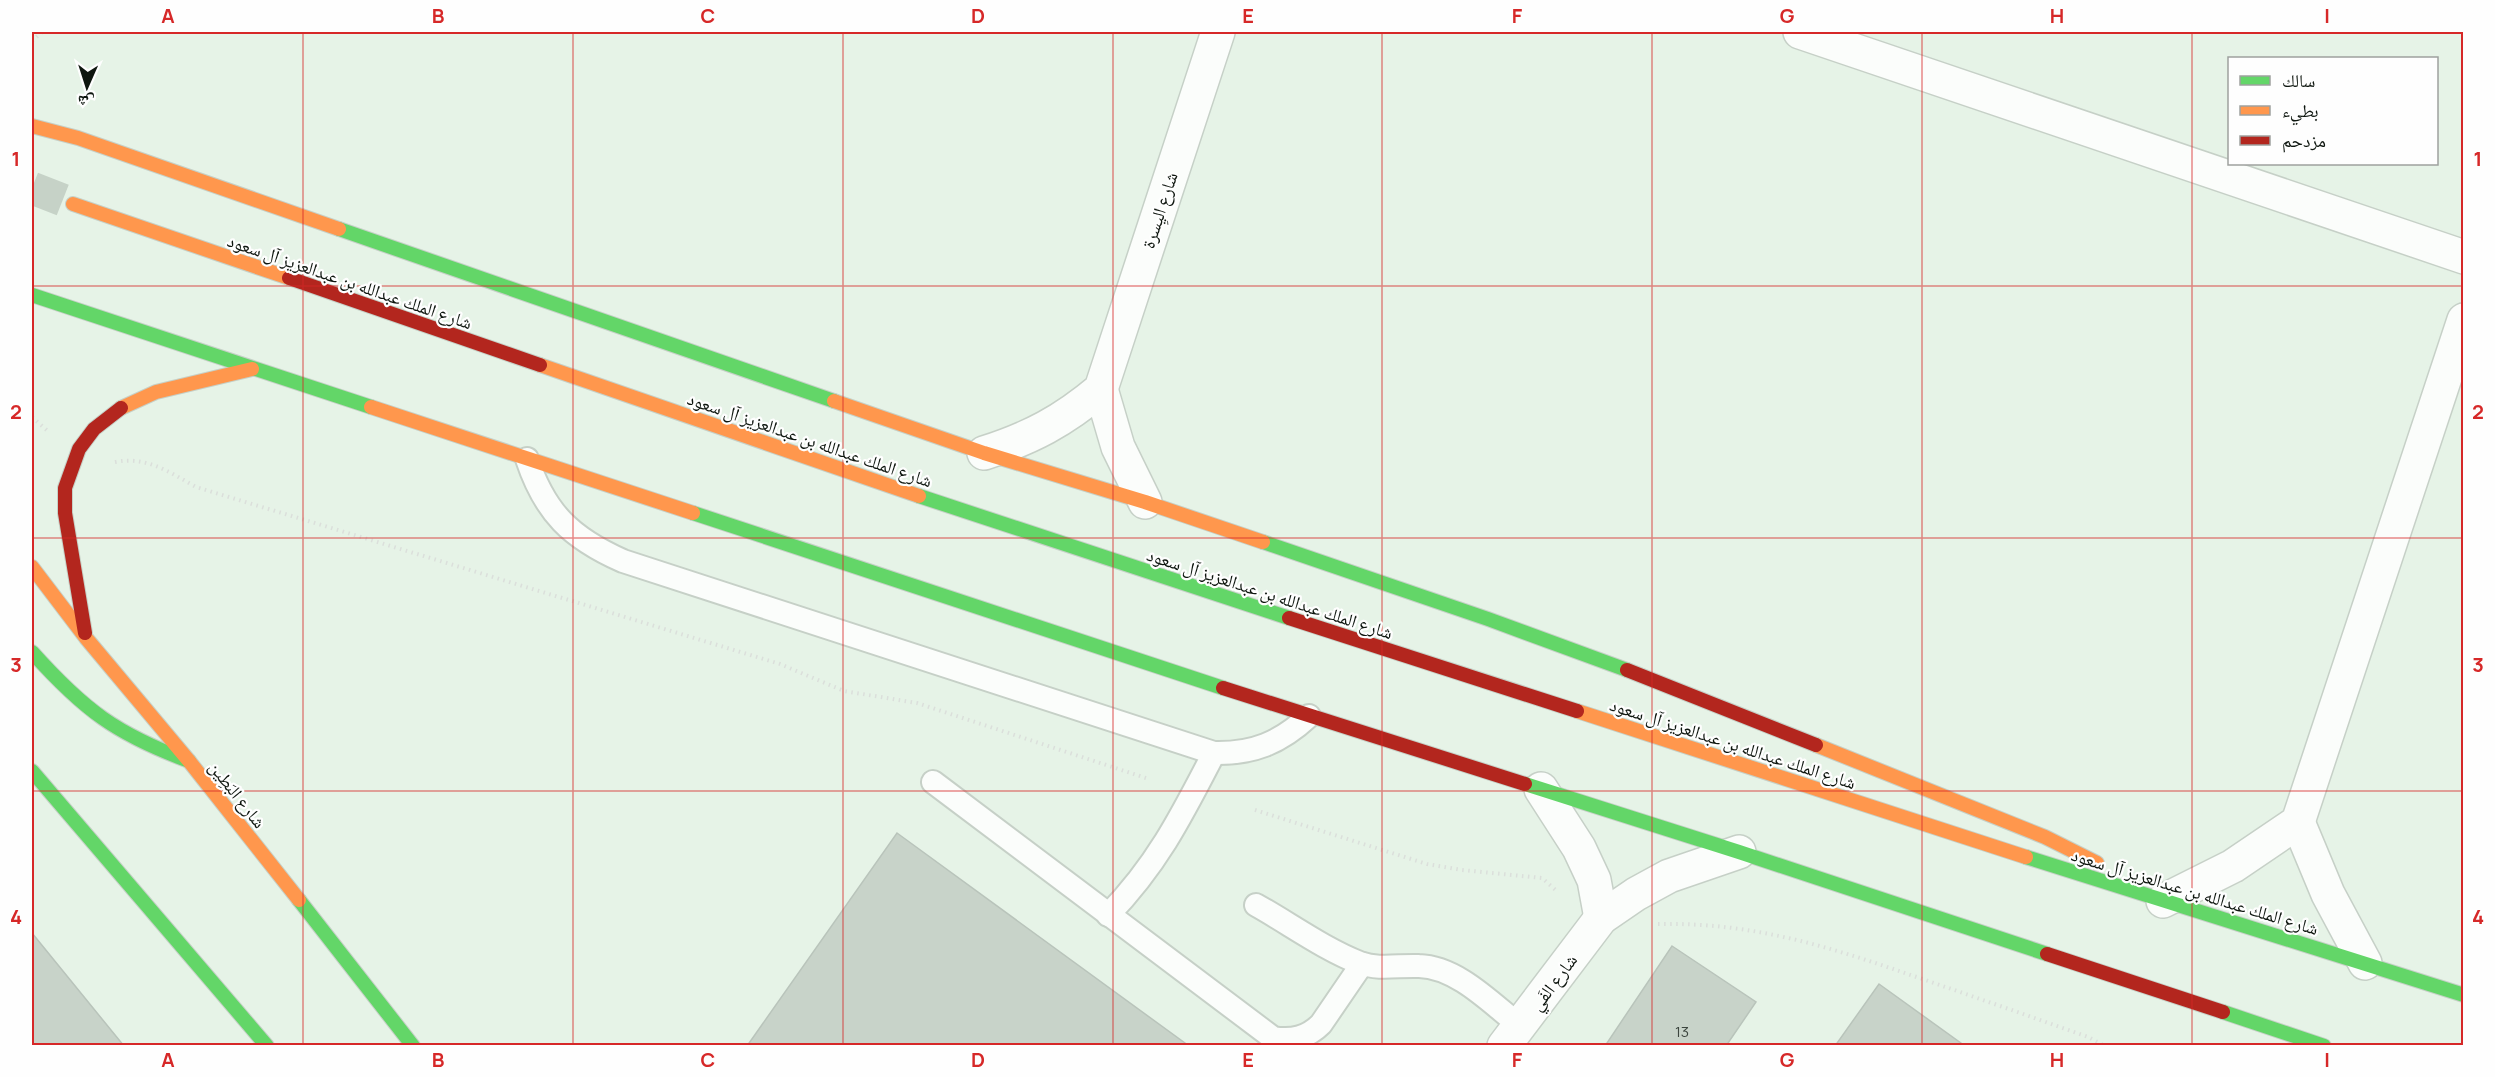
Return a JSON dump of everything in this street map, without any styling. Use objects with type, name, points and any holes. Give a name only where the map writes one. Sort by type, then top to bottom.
[{"type":"main road","points":[[46,117],[78,138]]},
{"type":"main road","points":[[32,126],[78,138],[984,453],[1145,502],[1321,560],[1649,678],[2045,837],[2107,867],[2163,902]]},
{"type":"main road","name":"شارع الملك عبدالله بن عبدالعزيز آل سعود","points":[[73,204],[1054,542],[2163,902],[2463,995]]},
{"type":"main road","points":[[32,295],[1309,716],[1739,852],[2324,1046]]},
{"type":"main road","points":[[86,638],[64,502],[67,479],[84,441],[96,425],[129,401],[147,393],[253,369]]},
{"type":"main road","name":"شارع البَطِين","points":[[32,567],[86,638],[189,761],[413,1046]]},
{"type":"main road","points":[[32,652],[70,695],[120,733],[148,747],[189,761]]},
{"type":"main road","points":[[32,771],[267,1046]]},
{"type":"street","name":"شارع اليِسرة","points":[[1101,389],[1218,32]]},
{"type":"street","points":[[1800,32],[2463,257]]},
{"type":"street","points":[[2163,902],[2233,866],[2298,822],[2463,320]]},
{"type":"street","points":[[984,453],[1016,443],[1046,429],[1075,411],[1101,389],[1118,447],[1145,502]]},
{"type":"street","points":[[1541,789],[1580,848],[1594,880],[1601,918]]},
{"type":"street","points":[[2298,822],[2328,894],[2365,963]]},
{"type":"street","name":"شارع الفَي","points":[[1512,1035],[1601,918],[1636,894],[1669,876],[1739,852]]},
{"type":"lane","points":[[527,459],[542,496],[562,523],[580,539],[623,561],[1214,753],[1235,754],[1266,746],[1293,731],[1309,716]]},
{"type":"lane","points":[[1108,915],[1131,892],[1169,838],[1214,753]]},
{"type":"lane","points":[[933,782],[1273,1038],[1287,1040],[1312,1032],[1321,1024],[1362,964]]},
{"type":"lane","points":[[1256,905],[1362,964],[1399,968],[1420,966],[1440,970],[1458,978],[1512,1035]]},
{"type":"path","points":[[32,41],[42,32]]},
{"type":"path","points":[[104,465],[127,460],[159,465],[196,487],[780,664],[844,692],[917,703],[1149,779]]},
{"type":"path","points":[[1255,810],[1427,864],[1542,878]]},
{"type":"path","points":[[1699,923],[1775,934],[1843,951],[2088,1036],[2105,1046]]},
{"type":"building","points":[[897,833],[1189,1046],[747,1046]]},
{"type":"building","points":[[32,933],[124,1046],[32,1046]]},
{"type":"building","points":[[1672,946],[1756,1002],[1726,1046],[1605,1046]]},
{"type":"building","points":[[1879,984],[1965,1046],[1835,1046]]},
{"type":"tunnel","points":[[32,188],[73,204]]},
{"type":"traffic: fast","points":[[339,229],[834,401]]},
{"type":"traffic: fast","points":[[32,295],[371,407]]},
{"type":"traffic: fast","points":[[919,496],[1289,618]]},
{"type":"traffic: fast","points":[[693,513],[1223,688]]},
{"type":"traffic: fast","points":[[1263,542],[1488,619],[1627,670]]},
{"type":"traffic: fast","points":[[32,652],[68,690],[103,718],[141,741],[189,761]]},
{"type":"traffic: fast","points":[[32,771],[267,1046]]},
{"type":"traffic: fast","points":[[1525,784],[2047,954]]},
{"type":"traffic: fast","points":[[2026,857],[2464,995]]},
{"type":"traffic: fast","points":[[299,900],[413,1046]]},
{"type":"traffic: fast","points":[[2223,1012],[2324,1046]]},
{"type":"traffic: slow","points":[[32,126],[78,138],[339,229]]},
{"type":"traffic: slow","points":[[73,204],[289,278]]},
{"type":"traffic: slow","points":[[540,365],[919,496]]},
{"type":"traffic: slow","points":[[121,408],[156,392],[252,369]]},
{"type":"traffic: slow","points":[[834,401],[984,453],[1145,502],[1263,542]]},
{"type":"traffic: slow","points":[[371,407],[693,513]]},
{"type":"traffic: slow","points":[[32,567],[86,638],[189,761],[299,900]]},
{"type":"traffic: slow","points":[[1577,711],[2026,857]]},
{"type":"traffic: slow","points":[[1816,745],[2045,837],[2097,863]]},
{"type":"traffic: jam","points":[[289,278],[540,365]]},
{"type":"traffic: jam","points":[[85,633],[65,513],[65,488],[79,449],[94,429],[121,408]]},
{"type":"traffic: jam","points":[[1289,618],[1577,711]]},
{"type":"traffic: jam","points":[[1627,670],[1816,745]]},
{"type":"traffic: jam","points":[[1223,688],[1525,784]]},
{"type":"traffic: jam","points":[[2047,954],[2223,1012]]}]
